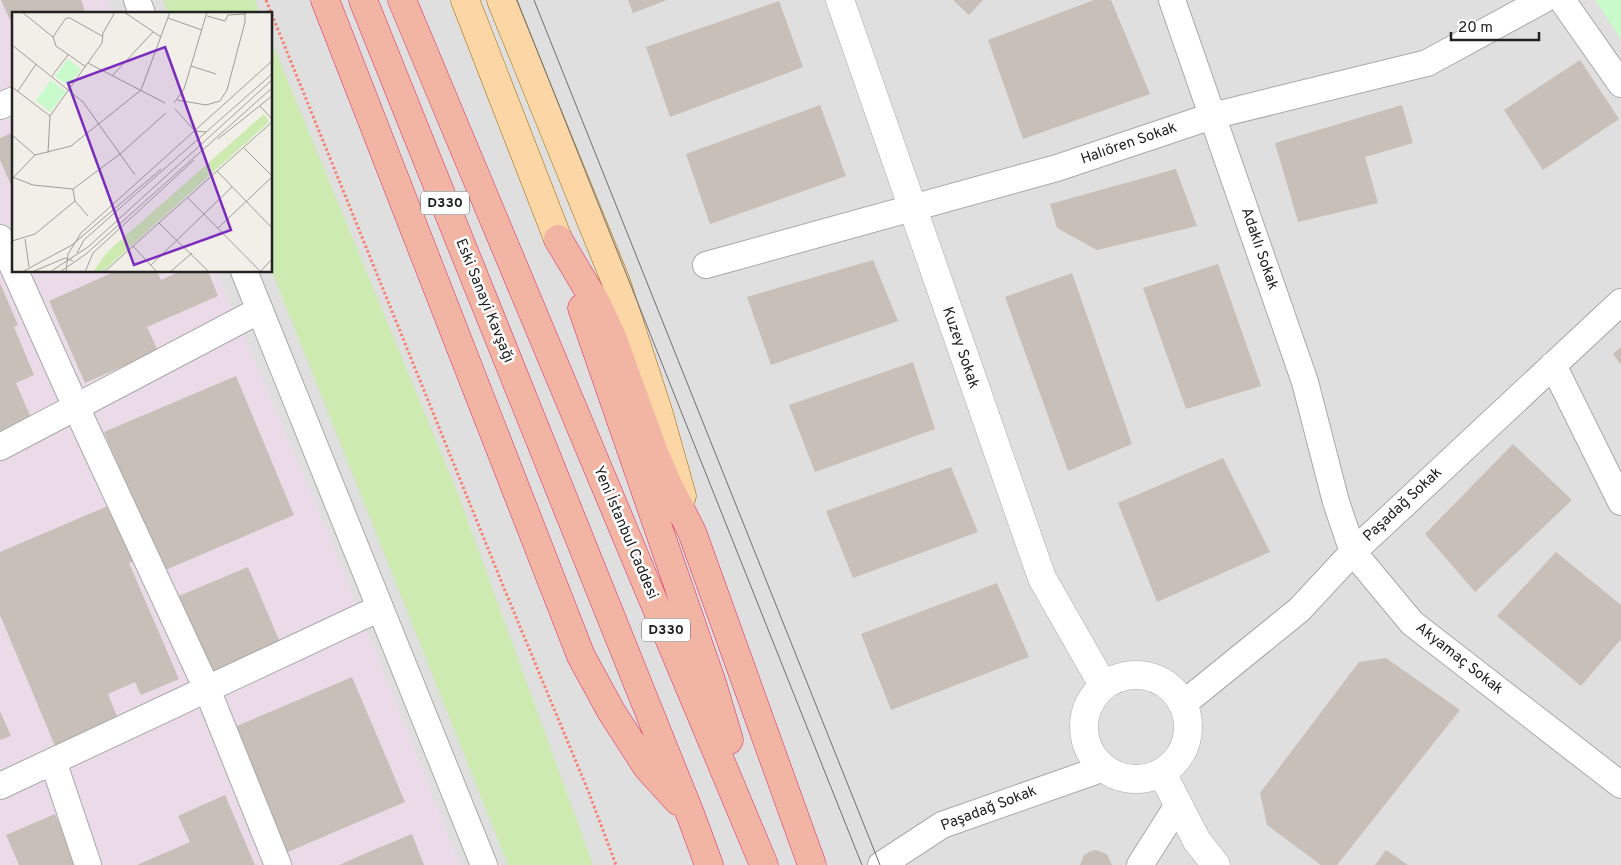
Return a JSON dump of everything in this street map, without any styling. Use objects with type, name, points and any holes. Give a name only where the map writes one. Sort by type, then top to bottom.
[{"type":"highway","points":[[325,0],[581,656],[611,711],[647,767],[690,816]]},
{"type":"highway","name":"Eski Sanayi Kavşağı","points":[[363,0],[690,816]]},
{"type":"highway","name":"Yeni İstanbul Caddesi","points":[[402,0],[764,865]]},
{"type":"highway","points":[[558,239],[596,303],[612,337],[654,453],[692,532],[812,865]]},
{"type":"highway","points":[[558,239],[712,683],[731,747],[749,827]]},
{"type":"highway","name":"D330","points":[[690,816],[709,865]]},
{"type":"main road","points":[[465,0],[558,239]]},
{"type":"main road","points":[[501,0],[616,282],[658,410],[692,532]]},
{"type":"street","points":[[137,0],[141,12]]},
{"type":"street","name":"Kuzey Sokak","points":[[840,0],[911,209],[1042,578],[1103,686]]},
{"type":"street","name":"Adaklı Sokak","points":[[1172,0],[1306,382],[1336,502]]},
{"type":"street","name":"Halıören Sokak","points":[[706,265],[1056,168],[1212,116],[1427,63],[1543,0]]},
{"type":"street","points":[[1562,0],[1621,84]]},
{"type":"street","points":[[0,106],[12,101]]},
{"type":"street","points":[[0,238],[12,265]]},
{"type":"street","points":[[15,272],[207,689],[278,865]]},
{"type":"street","points":[[244,272],[484,865]]},
{"type":"street","name":"Paşadağ Sokak","points":[[1183,704],[1299,610],[1353,552],[1621,302]]},
{"type":"street","points":[[0,447],[260,310]]},
{"type":"street","points":[[1553,365],[1621,502]]},
{"type":"street","name":"Akyamaç Sokak","points":[[1336,502],[1353,552],[1412,623],[1621,785]]},
{"type":"street","points":[[0,786],[380,608]]},
{"type":"street","points":[[1134,674],[1151,676],[1166,684],[1183,704],[1189,729],[1185,746],[1176,762],[1162,773],[1145,779],[1126,779],[1110,773],[1096,762],[1087,747],[1083,730],[1085,714],[1091,698],[1103,686],[1118,677],[1134,674]]},
{"type":"street","points":[[53,761],[88,865]]},
{"type":"street","name":"Paşadağ Sokak","points":[[881,865],[942,825],[1104,768]]},
{"type":"street","points":[[1162,773],[1197,841],[1216,865]]},
{"type":"street","points":[[1140,865],[1178,805]]},
{"type":"path","points":[[266,0],[271,12]]},
{"type":"path","points":[[272,15],[589,793],[616,865]]},
{"type":"shaded area","points":[[0,0],[1621,0],[1621,865],[0,865]]},
{"type":"shaded area","points":[[0,0],[107,0],[111,12],[12,12],[12,272],[216,272],[335,550],[460,865],[0,865]]},
{"type":"green space","points":[[163,0],[255,0],[259,12],[168,12]]},
{"type":"green space","points":[[1595,0],[1621,0],[1621,39]]},
{"type":"green space","points":[[272,42],[458,494],[593,865],[508,865],[272,272]]},
{"type":"building","points":[[1,0],[81,0],[85,12],[12,12],[12,25]]},
{"type":"building","points":[[628,0],[667,0],[633,13]]},
{"type":"building","points":[[953,0],[983,0],[969,15]]},
{"type":"building","points":[[1094,0],[1111,0],[1150,94],[1023,139],[988,40]]},
{"type":"building","points":[[779,1],[803,67],[670,117],[646,47]]},
{"type":"building","points":[[1580,60],[1619,119],[1543,170],[1504,110]]},
{"type":"building","points":[[820,105],[846,176],[710,224],[686,154]]},
{"type":"building","points":[[1402,105],[1413,143],[1365,157],[1378,203],[1298,222],[1275,143]]},
{"type":"building","points":[[12,133],[12,187],[0,160],[0,138]]},
{"type":"building","points":[[1176,169],[1197,226],[1097,250],[1057,228],[1050,204]]},
{"type":"building","points":[[873,260],[898,321],[771,365],[747,297]]},
{"type":"building","points":[[1218,264],[1261,386],[1186,409],[1143,288]]},
{"type":"building","points":[[114,272],[157,272],[161,280],[179,272],[208,272],[218,296],[147,327],[158,351],[85,383],[49,301]]},
{"type":"building","points":[[1072,273],[1132,444],[1068,471],[1005,297]]},
{"type":"building","points":[[0,283],[18,325],[14,327],[34,375],[16,383],[35,427],[0,442]]},
{"type":"building","points":[[1621,347],[1621,365],[1613,354]]},
{"type":"building","points":[[913,362],[935,429],[815,472],[789,405]]},
{"type":"building","points":[[236,376],[294,515],[163,571],[104,432]]},
{"type":"building","points":[[1513,444],[1572,500],[1475,592],[1425,534]]},
{"type":"building","points":[[1223,458],[1270,552],[1157,602],[1118,503]]},
{"type":"building","points":[[951,467],[978,532],[853,578],[826,511]]},
{"type":"building","points":[[115,503],[139,559],[129,563],[179,679],[141,695],[135,682],[108,694],[118,719],[55,746],[0,615],[0,552]]},
{"type":"building","points":[[1556,552],[1621,605],[1621,639],[1581,686],[1497,616]]},
{"type":"building","points":[[248,567],[282,647],[209,679],[174,598]]},
{"type":"building","points":[[997,583],[1029,657],[891,710],[861,634]]},
{"type":"building","points":[[1386,658],[1460,710],[1337,865],[1321,865],[1267,825],[1260,793],[1359,662]]},
{"type":"building","points":[[352,677],[405,802],[283,854],[230,729]]},
{"type":"building","points":[[0,711],[11,736],[0,740]]},
{"type":"building","points":[[225,795],[255,865],[137,865],[190,842],[178,816]]},
{"type":"building","points":[[55,814],[77,865],[19,865],[6,835]]},
{"type":"building","points":[[412,834],[424,865],[339,865],[371,851]]},
{"type":"building","points":[[1096,850],[1107,854],[1112,865],[1080,865],[1084,855]]},
{"type":"building","points":[[1386,850],[1408,865],[1375,865]]},
{"type":"tram line","points":[[517,0],[862,865]]},
{"type":"tram line","points":[[534,0],[880,865]]}]
